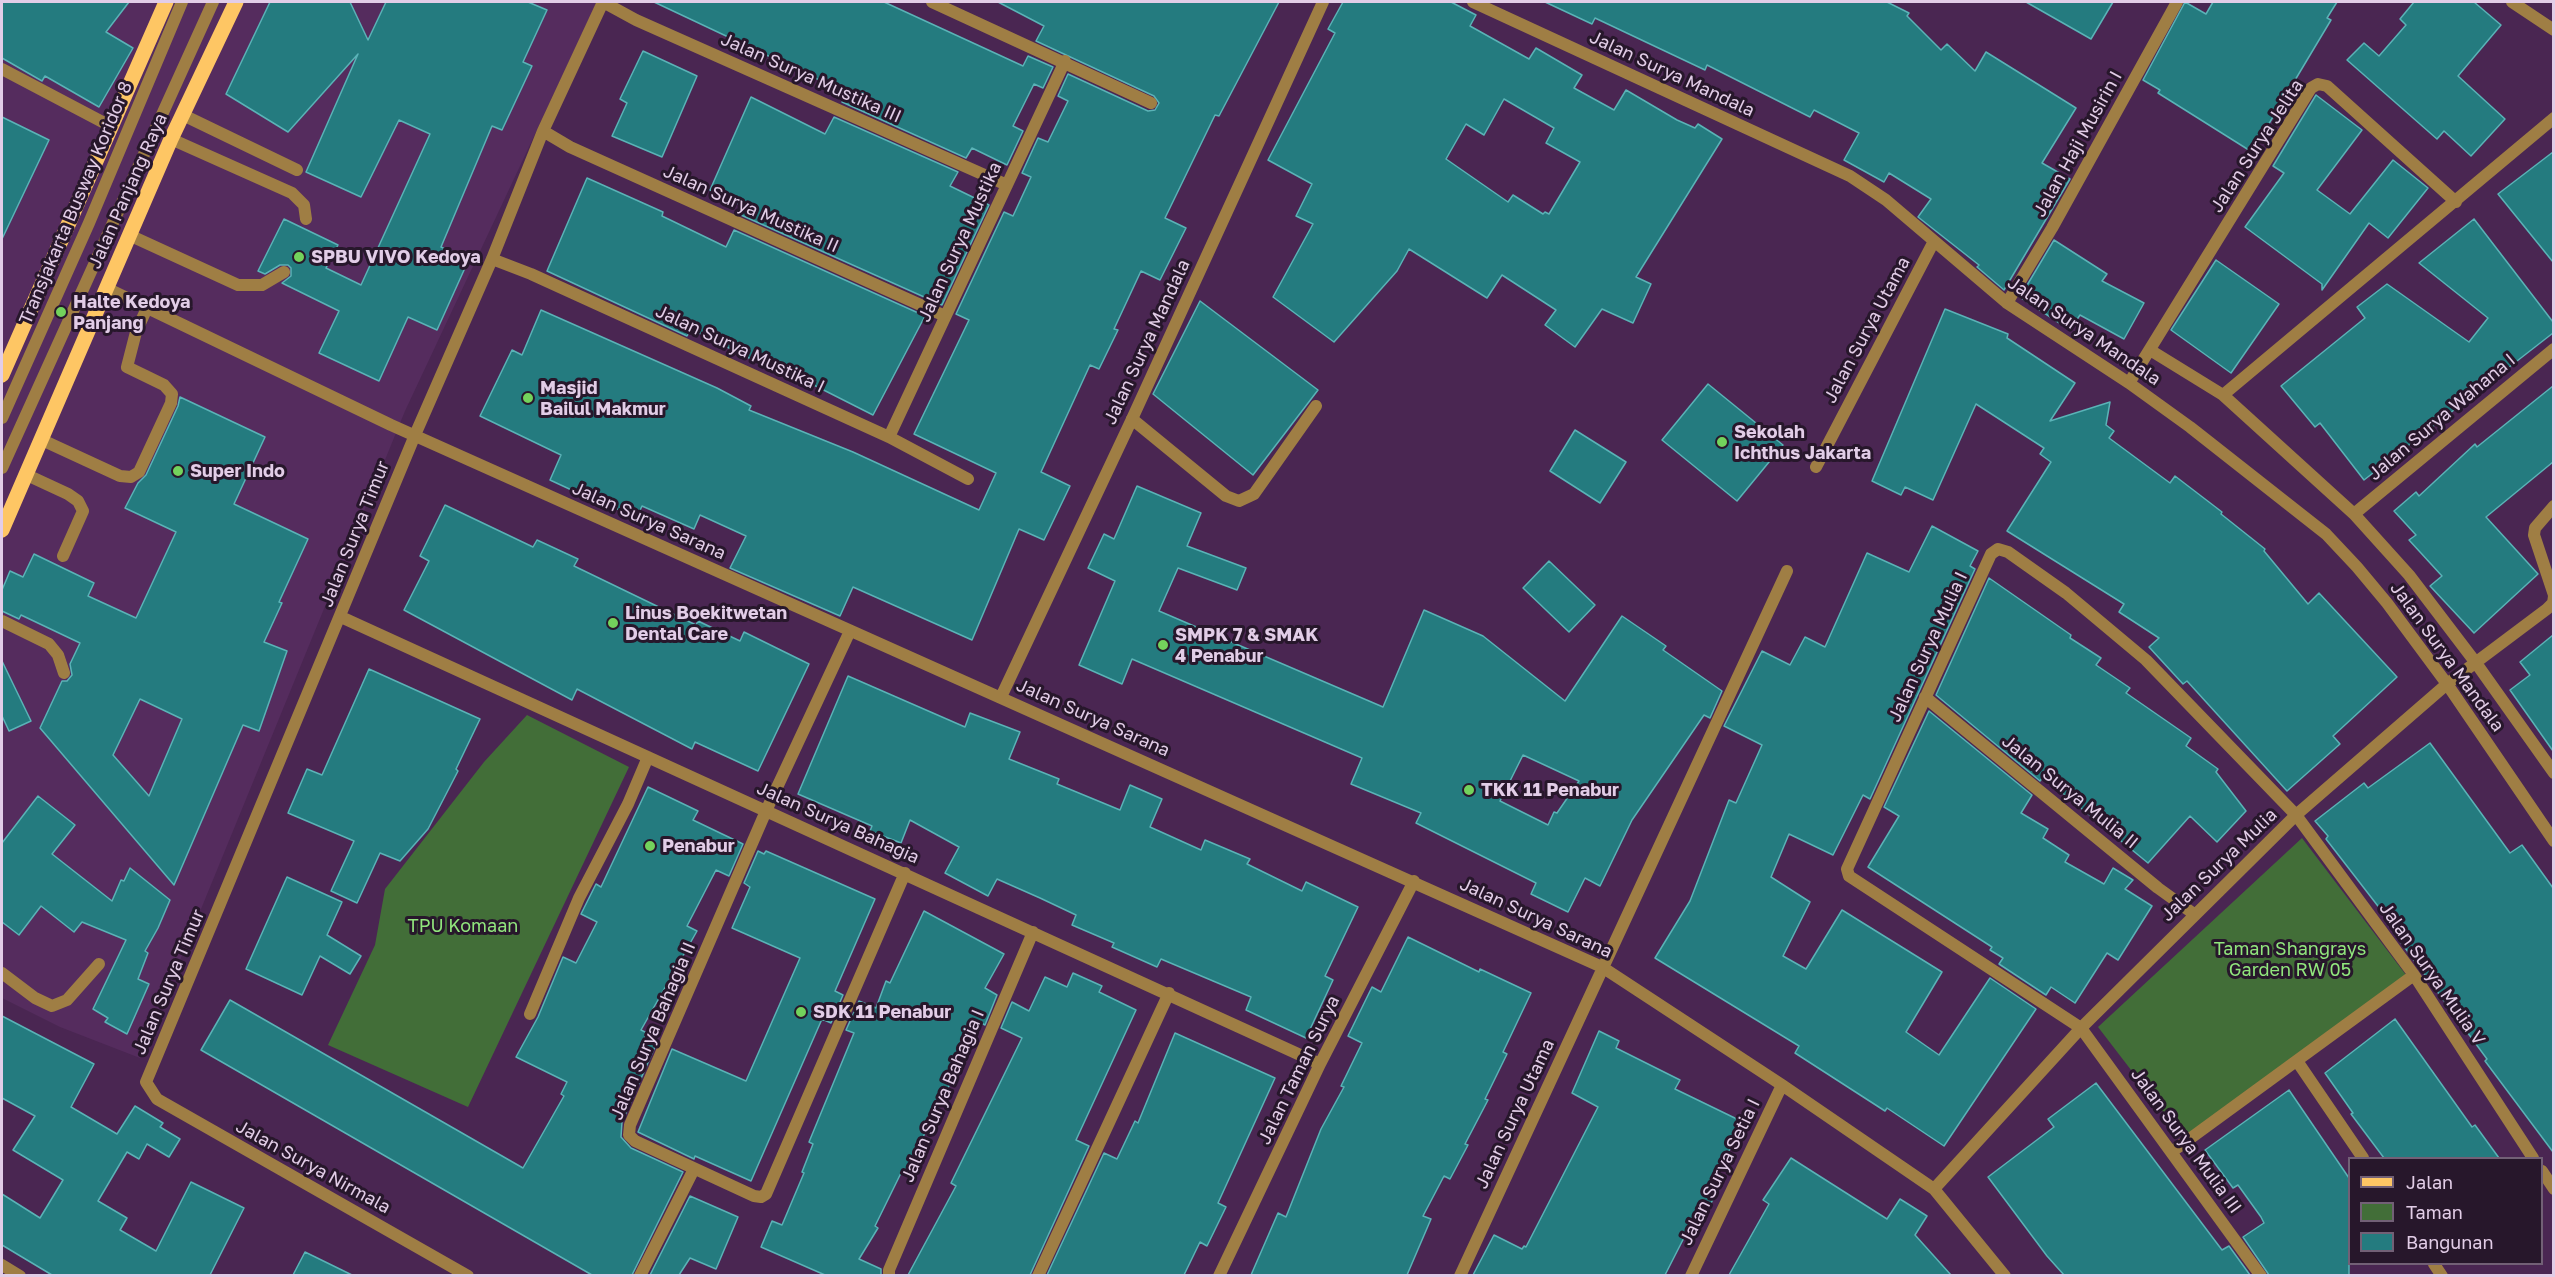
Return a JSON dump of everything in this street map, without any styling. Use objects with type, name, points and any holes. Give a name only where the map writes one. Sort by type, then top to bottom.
[{"type":"main road","points":[[2,375],[166,2]]},
{"type":"main road","name":"Jalan Panjang Raya","points":[[2,530],[171,139],[236,2]]},
{"type":"street","name":"Transjakarta Busway Koridor 8","points":[[2,418],[89,223],[182,2]]},
{"type":"street","points":[[2,468],[213,2]]},
{"type":"street","name":"Jalan Surya Timur","points":[[146,1082],[415,435],[492,259],[543,131],[603,2]]},
{"type":"street","name":"Jalan Surya Mustika III","points":[[603,2],[636,20],[1007,184]]},
{"type":"street","points":[[932,2],[1151,103]]},
{"type":"street","name":"Jalan Surya Mandala","points":[[1001,697],[1132,419],[1323,2]]},
{"type":"street","name":"Jalan Surya Mandala","points":[[1473,2],[1850,176],[1886,200],[1933,243],[2007,303],[2129,383],[2190,427],[2326,534],[2387,603],[2446,684],[2553,841]]},
{"type":"street","name":"Jalan Haji Musirin I","points":[[2007,303],[2063,209],[2177,2]]},
{"type":"street","points":[[2512,2],[2553,30]]},
{"type":"street","name":"Jalan Surya Mustika","points":[[889,437],[1065,62]]},
{"type":"street","points":[[2,69],[112,127]]},
{"type":"street","name":"Jalan Surya Jelita","points":[[2129,383],[2311,88],[2318,84],[2326,86],[2457,201]]},
{"type":"street","points":[[183,115],[297,170]]},
{"type":"street","points":[[2223,395],[2457,201],[2553,118]]},
{"type":"street","name":"Jalan Surya Mustika II","points":[[543,131],[570,147],[945,316]]},
{"type":"street","points":[[171,139],[292,193],[304,205],[306,219]]},
{"type":"street","points":[[129,235],[238,285],[262,285],[284,272]]},
{"type":"street","name":"Jalan Surya Utama","points":[[1816,467],[1933,243]]},
{"type":"street","name":"Jalan Surya Mustika I","points":[[492,259],[531,274],[889,437],[968,479]]},
{"type":"street","name":"Jalan Surya Sarana","points":[[106,288],[415,435],[1602,967],[1782,1085],[1934,1189],[2005,1275]]},
{"type":"street","points":[[42,440],[120,476],[131,477],[139,472],[171,403],[172,394],[164,385],[127,367],[136,332],[147,308]]},
{"type":"street","name":"Jalan Surya Wahana I","points":[[2354,514],[2553,349]]},
{"type":"street","name":"Jalan Surya Mandala","points":[[2150,350],[2223,395],[2354,514],[2409,575],[2476,663],[2553,772]]},
{"type":"street","points":[[1132,419],[1226,496],[1239,501],[1254,494],[1316,406]]},
{"type":"street","points":[[27,475],[68,494],[78,501],[83,511],[63,556]]},
{"type":"street","name":"Jalan Surya Mulia","points":[[1934,1189],[2081,1028],[2296,814],[2446,684],[2553,603],[2553,595],[2534,535],[2535,528],[2553,506]]},
{"type":"street","name":"Jalan Surya Mulia I","points":[[2081,1028],[1849,876],[1847,868],[1991,554],[1998,549],[2008,552],[2066,593],[2146,660],[2296,814]]},
{"type":"street","name":"Jalan Surya Utama","points":[[1460,1275],[1787,571]]},
{"type":"street","name":"Jalan Surya Bahagia","points":[[341,617],[1169,993],[1320,1064]]},
{"type":"street","points":[[2,621],[49,644],[58,655],[64,673]]},
{"type":"street","name":"Jalan Surya Bahagia II","points":[[850,631],[766,811],[630,1125],[629,1135],[635,1141],[754,1196],[761,1197],[766,1194],[905,873]]},
{"type":"street","name":"Jalan Surya Mulia II","points":[[1925,698],[2150,881],[2194,914]]},
{"type":"street","points":[[530,1014],[579,898],[628,804],[648,757]]},
{"type":"street","name":"Jalan Surya Mulia V","points":[[2296,814],[2414,975],[2533,1157]]},
{"type":"street","name":"Jalan Taman Surya","points":[[1220,1275],[1320,1064],[1414,881]]},
{"type":"street","name":"Jalan Surya Bahagia I","points":[[889,1275],[889,1270],[1033,932]]},
{"type":"street","points":[[2,973],[35,998],[52,1006],[67,1000],[99,964]]},
{"type":"street","points":[[2173,1151],[2414,975]]},
{"type":"street","points":[[1038,1275],[1169,993]]},
{"type":"street","name":"Jalan Surya Mulia III","points":[[2081,1028],[2173,1151],[2261,1275]]},
{"type":"street","points":[[2297,1061],[2362,1157]]},
{"type":"street","name":"Jalan Surya Nirmala","points":[[146,1082],[157,1100],[468,1275]]},
{"type":"street","name":"Jalan Surya Setia I","points":[[1695,1274],[1782,1085]]},
{"type":"street","points":[[640,1275],[694,1169]]},
{"type":"street","points":[[2543,1174],[2553,1189]]},
{"type":"street","points":[[2,1265],[20,1275]]},
{"type":"shaded area","points":[[2,2],[597,2],[405,411],[140,1058],[60,1027],[2,998]]},
{"type":"green space","name":"TPU Komaan","points":[[527,715],[629,767],[468,1107],[328,1045],[375,945],[385,889],[484,762]]},
{"type":"green space","name":"Taman Shangrays Garden RW 05","points":[[2302,838],[2406,975],[2184,1139],[2098,1027]]},
{"type":"building","points":[[2,2],[129,2],[106,32],[133,48],[99,107],[45,76],[42,81],[2,58]]},
{"type":"building","points":[[270,2],[350,2],[368,40],[386,2],[528,2],[547,10],[523,62],[532,66],[502,130],[492,126],[441,247],[469,259],[437,330],[408,317],[379,381],[319,353],[339,311],[282,283],[291,276],[291,268],[288,265],[280,265],[265,274],[258,271],[284,219],[338,245],[326,268],[361,285],[430,134],[399,120],[361,197],[306,172],[358,54],[288,132],[226,94]]},
{"type":"building","points":[[654,2],[884,2],[1023,66],[1028,56],[1053,67],[1043,88],[1034,84],[1013,126],[1023,131],[1007,165],[972,148],[966,158],[842,102],[847,93]]},
{"type":"building","points":[[998,2],[1279,2],[1219,116],[1215,115],[1165,218],[1186,228],[1160,280],[1141,271],[1114,329],[1118,330],[1099,369],[1090,365],[1041,472],[1070,486],[1044,540],[1019,529],[972,640],[853,587],[840,616],[730,568],[746,536],[700,515],[694,529],[642,506],[637,517],[578,493],[550,480],[561,455],[480,416],[512,350],[522,355],[541,310],[717,388],[751,406],[749,410],[853,452],[979,510],[996,473],[914,434],[969,320],[956,314],[1004,212],[1013,216],[1031,177],[1022,173],[1038,138],[1048,142],[1068,101],[1058,96],[1068,74],[1148,111],[1155,110],[1159,103],[1154,96],[1036,41],[1044,26]]},
{"type":"building","points":[[1343,2],[1451,2],[1476,15],[1470,26],[1529,59],[1536,48],[1582,75],[1574,88],[1614,110],[1626,90],[1677,120],[1695,128],[1698,124],[1722,139],[1636,277],[1651,284],[1633,323],[1602,309],[1575,347],[1545,325],[1556,310],[1502,275],[1487,298],[1409,249],[1397,271],[1334,342],[1273,297],[1313,224],[1296,216],[1312,184],[1268,160],[1335,33],[1328,29]],"holes":[[[1504,99],[1554,128],[1546,143],[1580,162],[1549,214],[1545,212],[1543,214],[1513,195],[1508,202],[1446,159],[1466,124],[1484,135]]]},
{"type":"building","points":[[1545,2],[1887,2],[1909,13],[1907,16],[1941,50],[1947,44],[1975,71],[1986,52],[2076,108],[2042,163],[2070,179],[2004,290],[1977,267],[1979,265],[1918,217],[1931,199],[1889,173],[1884,182],[1844,160],[1859,133],[1814,110],[1810,117],[1707,65],[1705,70],[1595,18],[1592,24]]},
{"type":"building","points":[[2026,2],[2113,2],[2091,39]]},
{"type":"building","points":[[2185,2],[2206,14],[2213,2],[2337,2],[2327,18],[2331,20],[2252,152],[2158,93],[2160,90],[2143,80]]},
{"type":"building","points":[[2414,2],[2474,2],[2501,25],[2458,76],[2505,119],[2471,156],[2444,131],[2437,139],[2347,60],[2364,43],[2379,56],[2406,25],[2400,19]]},
{"type":"building","points":[[643,51],[697,76],[662,157],[612,136],[627,103],[620,99]]},
{"type":"building","points":[[2316,95],[2362,130],[2317,190],[2350,214],[2393,160],[2428,188],[2388,238],[2369,223],[2322,290],[2322,284],[2245,227],[2284,173],[2273,166]]},
{"type":"building","points":[[751,97],[825,134],[834,117],[958,172],[950,186],[989,205],[942,305],[741,215],[745,207],[710,190]]},
{"type":"building","points":[[2,117],[49,140],[2,239]]},
{"type":"building","points":[[2553,152],[2553,262],[2498,194]]},
{"type":"building","points":[[587,178],[663,212],[662,216],[726,247],[734,230],[925,316],[873,415],[786,371],[784,374],[761,364],[691,329],[687,336],[547,271]]},
{"type":"building","points":[[2474,219],[2553,322],[2553,333],[2364,480],[2320,423],[2315,427],[2281,386],[2365,318],[2357,307],[2387,284],[2469,342],[2488,318],[2419,263]]},
{"type":"building","points":[[2054,240],[2107,274],[2102,281],[2144,303],[2124,339],[2080,315],[2070,330],[2020,297]]},
{"type":"building","points":[[2216,260],[2279,304],[2231,373],[2171,330]]},
{"type":"building","points":[[1200,301],[1318,390],[1253,475],[1153,394]]},
{"type":"building","points":[[1945,309],[2008,334],[2007,338],[2075,383],[2050,421],[2110,402],[2106,425],[2114,431],[2109,438],[2170,483],[2175,476],[2222,512],[2221,514],[2265,549],[2264,551],[2308,604],[2319,593],[2397,677],[2333,736],[2340,744],[2287,791],[2187,681],[2183,684],[2149,647],[2159,638],[2119,612],[2124,604],[2007,531],[2051,462],[2040,454],[2044,448],[1976,404],[1933,500],[1905,487],[1901,495],[1872,481]]},
{"type":"building","name":"Sekolah Ichthus Jakarta","points":[[1708,384],[1783,445],[1737,501],[1662,440]]},
{"type":"building","points":[[2553,386],[2553,462],[2486,517],[2538,574],[2474,633],[2430,586],[2442,576],[2409,540],[2416,535],[2394,511],[2416,492],[2419,496],[2475,444],[2477,447]]},
{"type":"building","points":[[180,397],[265,437],[234,504],[308,539],[279,602],[282,603],[264,642],[287,651],[259,731],[243,725],[174,885],[40,728],[62,681],[67,681],[72,675],[70,664],[80,643],[21,615],[19,619],[2,611],[2,590],[10,571],[23,577],[34,554],[94,583],[88,596],[136,618],[176,532],[125,508],[138,483],[146,475]],"holes":[[[140,699],[182,719],[149,796],[113,755]]]},
{"type":"building","points":[[1575,430],[1626,462],[1600,503],[1550,471]]},
{"type":"building","points":[[1137,486],[1201,513],[1187,546],[1246,568],[1237,590],[1178,568],[1159,611],[1383,707],[1424,610],[1483,636],[1565,701],[1622,616],[1666,646],[1663,650],[1722,691],[1710,718],[1704,715],[1632,820],[1600,886],[1585,878],[1568,912],[1531,894],[1536,883],[1416,823],[1421,813],[1351,784],[1362,758],[1132,659],[1122,684],[1079,665],[1115,581],[1088,568],[1104,534],[1114,539]],"holes":[[[1523,755],[1579,781],[1557,813],[1554,812],[1548,825],[1500,801]]]},
{"type":"building","points":[[445,505],[533,547],[537,540],[578,559],[574,566],[696,625],[698,621],[740,641],[744,632],[809,664],[758,771],[695,742],[692,749],[577,689],[572,700],[404,610],[429,561],[420,556]]},
{"type":"building","points":[[1932,526],[1978,551],[1970,566],[1975,569],[1870,799],[1863,795],[1833,855],[1789,834],[1771,877],[1810,902],[1783,956],[1806,969],[1842,910],[1942,972],[1906,1032],[1939,1055],[1990,978],[2036,1009],[1944,1146],[1887,1108],[1885,1111],[1795,1053],[1799,1046],[1655,958],[1690,901],[1729,800],[1736,803],[1762,745],[1724,726],[1762,651],[1790,665],[1805,637],[1825,647],[1867,553],[1909,572]]},
{"type":"building","points":[[1549,561],[1595,605],[1569,632],[1523,588]]},
{"type":"building","points":[[1989,578],[2101,658],[2096,665],[2130,688],[2126,693],[2191,738],[2186,746],[2218,769],[2216,772],[2246,811],[2217,842],[2190,816],[2148,863],[2043,777],[2040,781],[1936,695]]},
{"type":"building","points":[[2553,635],[2553,751],[2510,690],[2530,675],[2520,662]]},
{"type":"building","points":[[2,661],[31,721],[9,731],[2,716]]},
{"type":"building","points":[[369,669],[480,719],[456,769],[458,771],[428,829],[400,861],[380,853],[357,903],[331,891],[354,841],[288,813],[307,769],[322,775]]},
{"type":"building","points":[[848,676],[965,727],[970,713],[1020,732],[1009,759],[1059,779],[1057,784],[1120,810],[1130,785],[1162,799],[1150,827],[1201,850],[1205,840],[1250,859],[1247,864],[1302,891],[1306,882],[1358,907],[1325,976],[1333,980],[1306,1038],[1246,1010],[1251,997],[1161,959],[1157,967],[1112,947],[1114,943],[1072,925],[1076,915],[1040,898],[997,879],[988,896],[945,873],[959,847],[910,820],[901,843],[870,831],[872,826],[798,794]]},
{"type":"building","points":[[1929,711],[2032,795],[2021,813],[2048,829],[2043,838],[2069,855],[2065,862],[2104,884],[2113,868],[2133,880],[2125,889],[2152,906],[2118,960],[2107,953],[2075,1003],[2051,987],[2046,995],[1999,964],[2003,958],[1990,950],[1992,947],[1868,867],[1899,816],[1884,807]]},
{"type":"building","points":[[2430,743],[2510,853],[2522,845],[2553,888],[2553,1152],[2485,1061],[2487,1059],[2315,821],[2364,783],[2368,788]]},
{"type":"building","points":[[648,787],[698,811],[693,820],[743,844],[729,876],[716,870],[687,926],[697,931],[641,1030],[647,1033],[645,1037],[657,1042],[622,1122],[621,1137],[631,1148],[683,1172],[632,1275],[592,1275],[201,1050],[230,1000],[523,1168],[564,1096],[561,1094],[567,1082],[516,1057],[538,1017],[563,957],[576,963],[597,922],[581,914],[596,884],[601,887]]},
{"type":"building","points":[[38,796],[75,825],[52,854],[112,901],[121,880],[124,881],[130,868],[170,900],[145,951],[148,953],[138,979],[149,984],[127,1034],[105,1022],[108,1018],[93,1009],[126,940],[82,922],[74,932],[41,906],[19,935],[2,922],[2,843]]},
{"type":"building","name":"SDK 11 Penabur","points":[[758,851],[764,854],[766,851],[875,899],[835,991],[843,995],[831,1023],[822,1019],[751,1181],[695,1156],[694,1159],[638,1132],[672,1049],[746,1081],[800,958],[732,928],[750,887],[744,883]]},
{"type":"building","points":[[287,877],[342,902],[327,935],[361,956],[350,974],[320,956],[302,995],[246,969]]},
{"type":"building","points":[[924,911],[1004,954],[985,988],[997,995],[985,1025],[981,1023],[919,1145],[925,1148],[912,1174],[903,1169],[875,1226],[878,1228],[859,1259],[881,1269],[881,1275],[825,1275],[761,1247],[772,1221],[782,1225],[804,1173],[802,1172],[813,1144],[809,1142],[854,1033],[846,1030],[859,1001],[876,1008],[886,981],[890,983]]},
{"type":"building","points":[[1408,937],[1479,972],[1480,969],[1531,993],[1503,1052],[1507,1054],[1485,1099],[1488,1100],[1465,1144],[1468,1145],[1450,1179],[1444,1176],[1423,1216],[1431,1219],[1407,1275],[1251,1275],[1278,1213],[1286,1217],[1321,1129],[1344,1087],[1341,1086],[1362,1043],[1348,1036],[1372,987],[1381,992]]},
{"type":"building","points":[[1073,973],[1102,986],[1099,992],[1136,1010],[1076,1140],[1089,1146],[1030,1275],[908,1275],[956,1186],[951,1183],[1022,1038],[1001,1028],[1012,1002],[1029,1011],[1045,977],[1067,987]]},
{"type":"building","points":[[2,1016],[94,1064],[71,1107],[117,1134],[135,1106],[163,1123],[160,1127],[180,1139],[169,1157],[147,1144],[139,1159],[127,1152],[98,1201],[127,1218],[120,1230],[156,1251],[191,1182],[244,1208],[210,1275],[52,1275],[2,1245],[2,1194],[40,1218],[63,1180],[13,1150],[35,1116],[2,1098]]},
{"type":"building","points":[[2395,1019],[2472,1127],[2475,1125],[2498,1157],[2383,1157],[2351,1114],[2353,1113],[2325,1073]]},
{"type":"building","points":[[1599,1031],[1619,1041],[1616,1048],[1680,1080],[1675,1089],[1743,1122],[1710,1190],[1716,1193],[1698,1230],[1690,1226],[1665,1275],[1473,1275],[1494,1235],[1522,1249],[1526,1247],[1598,1107],[1572,1093]]},
{"type":"building","points":[[1175,1033],[1275,1078],[1218,1203],[1226,1207],[1207,1246],[1200,1242],[1184,1275],[1047,1275],[1104,1153],[1117,1159],[1135,1121],[1138,1123]]},
{"type":"building","points":[[2096,1083],[2222,1250],[2229,1246],[2250,1275],[2064,1275],[2047,1256],[1988,1177],[2054,1127],[2048,1119]]},
{"type":"building","points":[[2289,1090],[2348,1177],[2349,1275],[2269,1275],[2243,1237],[2264,1223],[2261,1217],[2238,1185],[2233,1188],[2205,1150]]},
{"type":"building","points":[[1791,1158],[1887,1219],[1900,1199],[1927,1216],[1915,1235],[1951,1275],[1729,1275],[1769,1204],[1763,1200]]},
{"type":"building","points":[[690,1196],[738,1217],[716,1269],[690,1258],[679,1275],[650,1275]]},
{"type":"building","points":[[305,1252],[352,1275],[293,1275]]},
{"type":"place","name":"SPBU VIVO Kedoya","points":[[299,257]]},
{"type":"place","name":"Halte Kedoya Panjang","points":[[61,312]]},
{"type":"place","name":"Masjid Bailul Makmur","points":[[528,398]]},
{"type":"place","name":"Sekolah Ichthus Jakarta","points":[[1722,442]]},
{"type":"place","name":"Super Indo","points":[[178,471]]},
{"type":"place","name":"Linus Boekitwetan Dental Care","points":[[613,623]]},
{"type":"place","name":"SMPK 7 & SMAK 4 Penabur","points":[[1163,645]]},
{"type":"place","name":"TKK 11 Penabur","points":[[1469,790]]},
{"type":"place","name":"Penabur","points":[[650,846]]},
{"type":"place","name":"SDK 11 Penabur","points":[[801,1012]]}]
